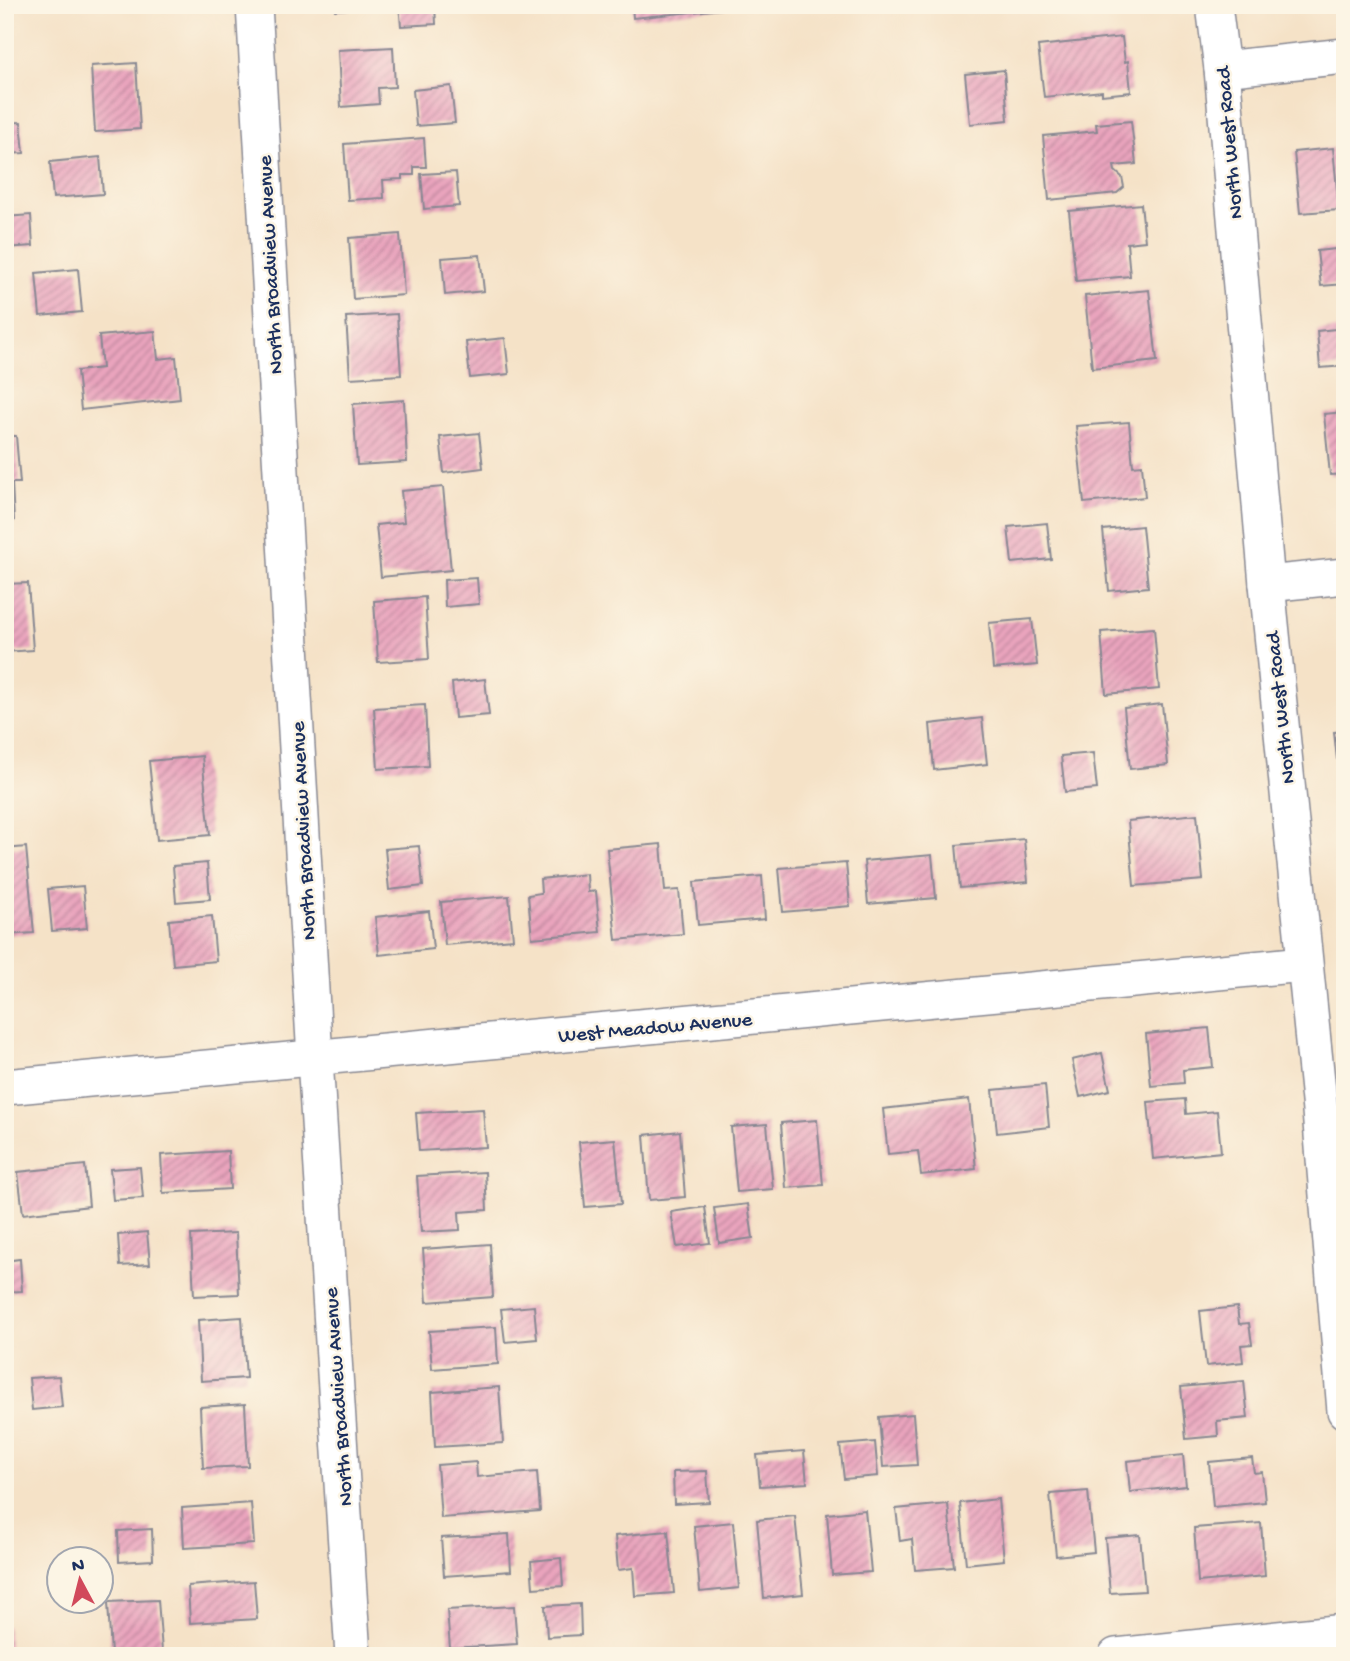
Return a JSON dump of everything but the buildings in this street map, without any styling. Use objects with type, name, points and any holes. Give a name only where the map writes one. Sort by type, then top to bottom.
[{"type":"street","name":"North Broadview Avenue","points":[[254,5],[315,1059],[353,1656]]},
{"type":"street","name":"North West Road","points":[[1214,5],[1304,964],[1333,1109],[1345,1411]]},
{"type":"street","points":[[1222,69],[1345,56]]},
{"type":"street","points":[[1267,584],[1345,576]]},
{"type":"street","name":"West Meadow Avenue","points":[[5,1087],[1304,964]]},
{"type":"street","points":[[1116,1656],[1345,1632]]}]
